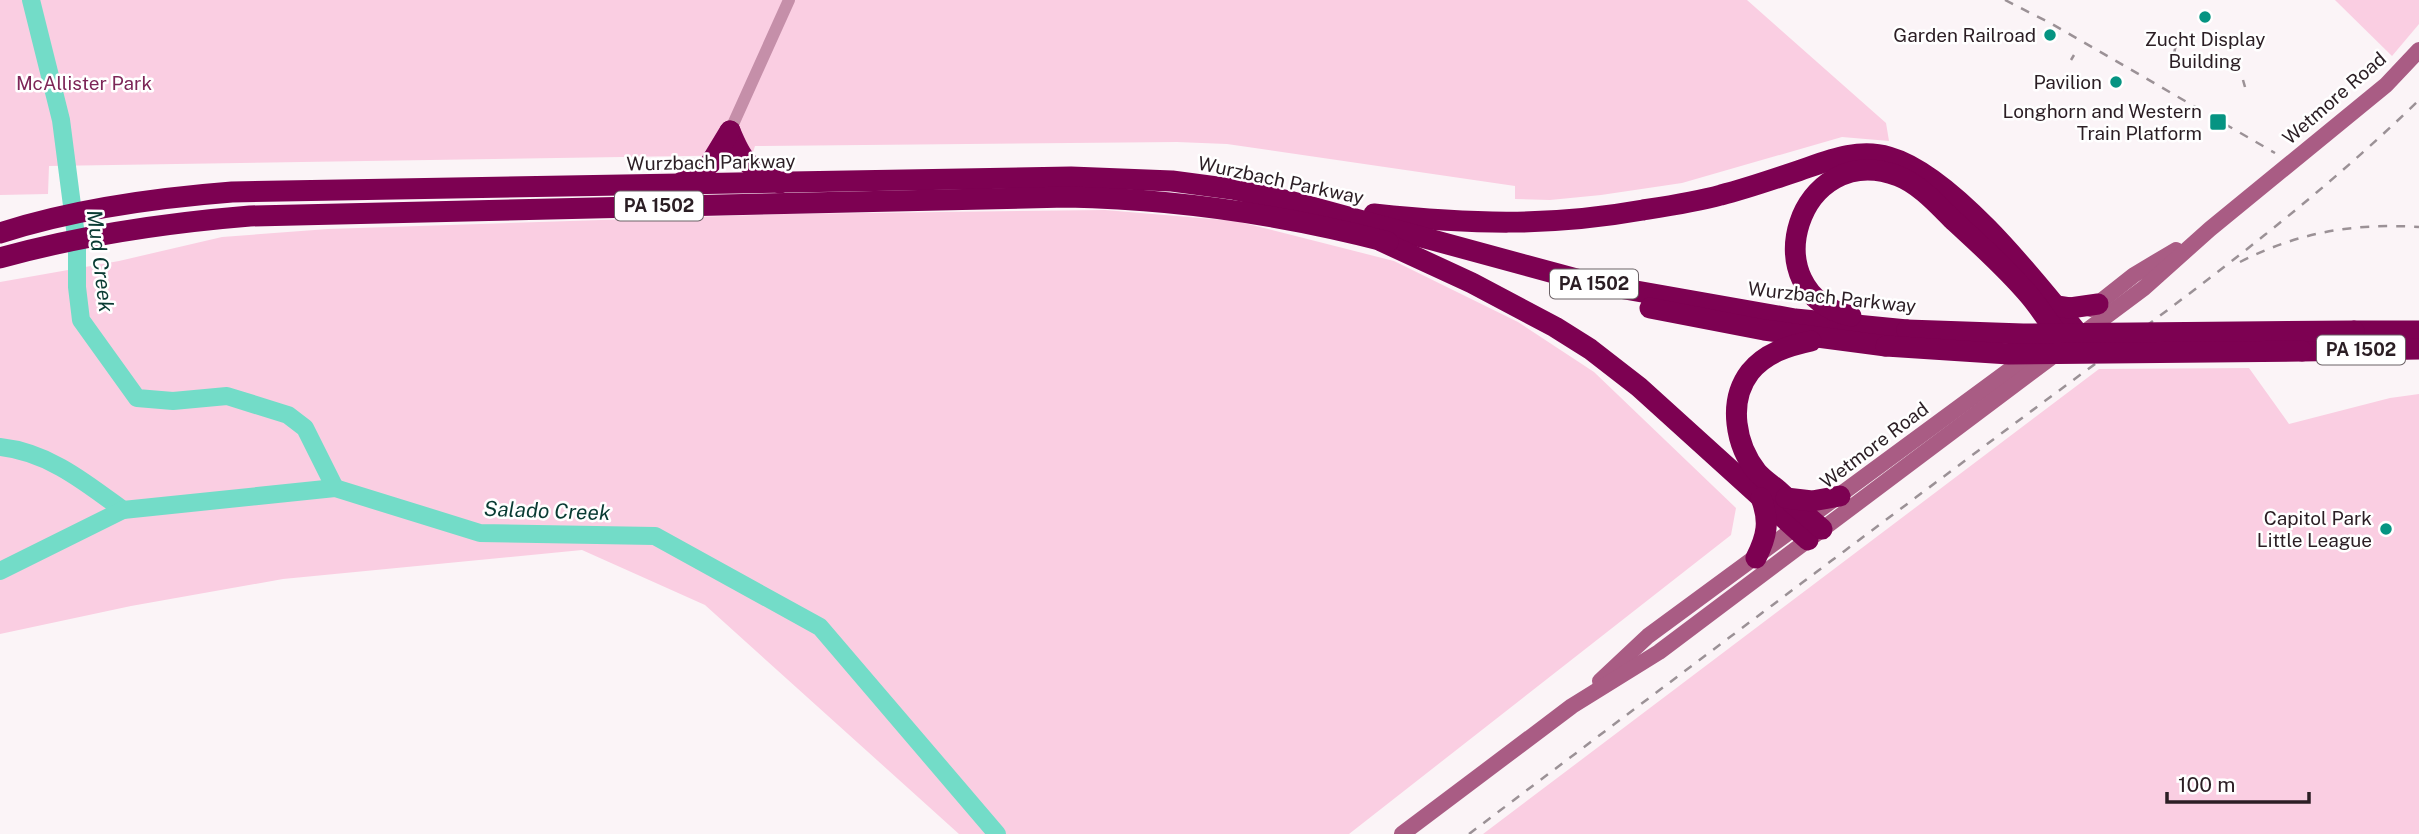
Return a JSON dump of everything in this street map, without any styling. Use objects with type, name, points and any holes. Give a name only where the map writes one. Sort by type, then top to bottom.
[{"type":"highway","points":[[730,131],[741,157],[781,184]]},
{"type":"highway","points":[[676,186],[710,164],[730,131]]},
{"type":"highway","points":[[1289,201],[1450,222],[1542,222],[1681,204],[1720,195],[1838,157],[1863,153],[1885,155],[1912,166],[1949,193],[2000,243],[2057,306],[2068,335]]},
{"type":"highway","points":[[1907,330],[1835,313],[1813,297],[1800,273],[1796,263],[1796,245],[1797,227],[1803,210],[1812,197],[1838,177],[1865,171],[1906,179],[1946,213],[2068,335]]},
{"type":"highway","name":"Wurzbach Parkway","points":[[0,233],[30,223],[127,204],[232,192],[1111,177],[1204,185],[1289,201],[1591,284],[1795,319],[1907,330],[2023,334],[2419,331]]},
{"type":"highway","name":"Wurzbach Parkway","points":[[0,258],[124,230],[250,216],[1067,197],[1132,198],[1250,211],[1381,241],[1576,293],[1686,316],[1886,346],[2009,354],[2419,349]]},
{"type":"highway","points":[[0,226],[30,223]]},
{"type":"highway","points":[[1381,241],[1472,283],[1555,327],[1590,349],[1639,387],[1760,496],[1809,529]]},
{"type":"highway","points":[[2028,356],[2036,337],[2033,300]]},
{"type":"highway","points":[[2057,306],[2098,304]]},
{"type":"highway","points":[[1809,529],[1786,498],[1759,475],[1742,448],[1737,420],[1739,393],[1749,373],[1772,354],[1788,346],[1823,338]]},
{"type":"highway","points":[[1756,558],[1768,519],[1760,496]]},
{"type":"highway","points":[[1786,498],[1812,501],[1840,496]]},
{"type":"main road","name":"Wetmore Road","points":[[1572,706],[1648,636],[1756,558],[1809,529],[1840,496],[2028,356],[2068,335],[2144,288],[2210,229],[2386,85],[2419,50]]},
{"type":"main road","name":"Wetmore Road","points":[[1402,834],[1572,706],[1659,652],[1809,529],[2068,335],[2098,304],[2134,275],[2210,229]]},
{"type":"street","points":[[730,131],[789,0]]},
{"type":"green space","name":"McAllister Park","points":[[0,0],[1747,0],[1886,123],[1889,141],[1842,137],[1682,183],[1550,200],[1515,199],[1515,186],[1227,144],[1177,142],[755,146],[752,155],[49,166],[48,194],[0,195]]},
{"type":"green space","points":[[2335,0],[2419,0],[2419,24],[2392,56]]},
{"type":"green space","points":[[1105,210],[1236,221],[1394,261],[1518,322],[1594,372],[1736,508],[1731,535],[1349,834],[959,834],[705,605],[582,550],[283,579],[131,606],[0,634],[0,282],[119,261],[222,237],[328,229],[787,214]]},
{"type":"green space","points":[[2249,368],[2289,424],[2390,398],[2419,394],[2419,834],[1483,834],[2099,369]]},
{"type":"waterway","name":"Mud Creek","points":[[31,0],[61,120],[77,244],[77,287],[81,320],[137,398],[173,401],[227,396],[288,415],[305,428],[335,488]]},
{"type":"waterway","points":[[0,447],[18,450],[50,462],[80,479],[123,510]]},
{"type":"waterway","name":"Salado Creek","points":[[0,571],[123,510],[335,488],[480,533],[655,536],[820,627],[997,834]]},
{"type":"railway","points":[[2005,0],[2052,24],[2275,153]]},
{"type":"railway","points":[[2174,54],[2176,44]]},
{"type":"railway","points":[[2071,60],[2074,55]]},
{"type":"railway","points":[[2243,80],[2245,87]]},
{"type":"railway","points":[[1469,834],[2222,269],[2323,187],[2419,100]]},
{"type":"railway","points":[[2240,262],[2284,243],[2327,232],[2349,228],[2419,227]]},
{"type":"place","name":"Zucht Display Building","points":[[2205,17]]},
{"type":"place","name":"Garden Railroad","points":[[2050,35]]},
{"type":"place","name":"Pavilion","points":[[2116,82]]},
{"type":"place","name":"Longhorn and Western Train Platform","points":[[2218,122]]},
{"type":"place","name":"Capitol Park Little League","points":[[2386,529]]}]
